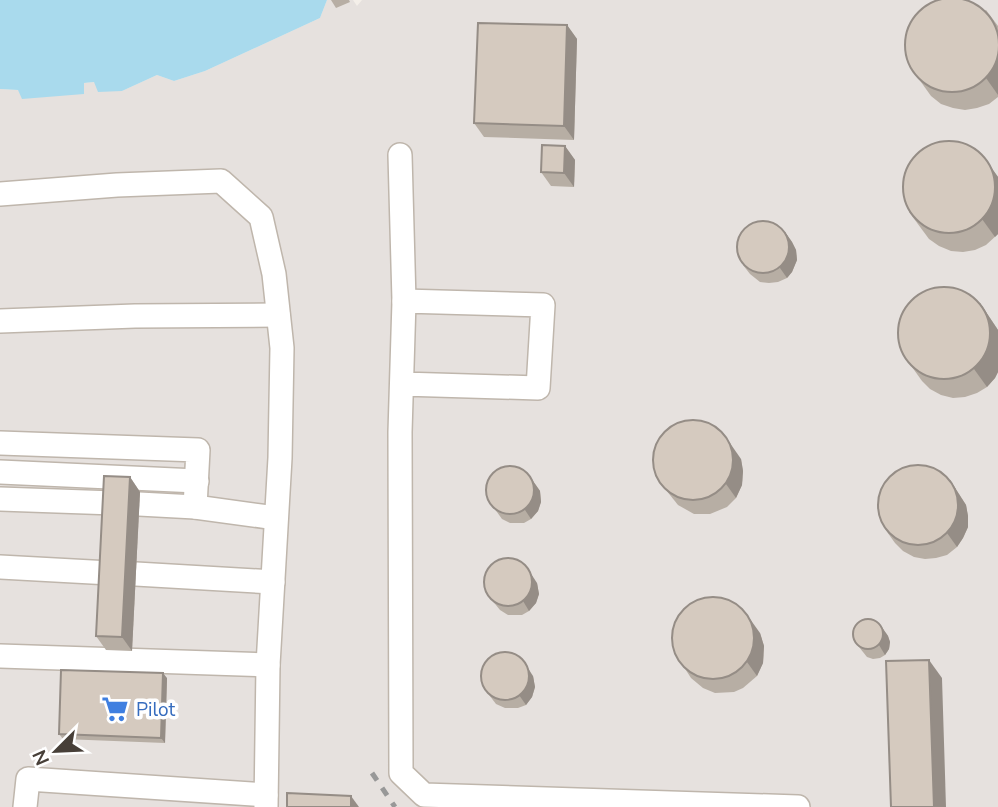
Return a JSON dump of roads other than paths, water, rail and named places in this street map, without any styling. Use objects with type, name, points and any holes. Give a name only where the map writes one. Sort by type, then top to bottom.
[{"type":"lane","points":[[400,156],[404,301],[400,432],[401,773],[424,795],[798,807]]},
{"type":"lane","points":[[0,194],[117,184],[221,181],[261,217],[274,274],[282,348],[280,458],[268,665],[266,801],[184,798],[28,779],[25,807]]},
{"type":"lane","points":[[402,384],[538,388],[543,305],[404,301]]},
{"type":"lane","points":[[0,321],[278,315]]},
{"type":"lane","points":[[0,443],[198,450],[195,507]]},
{"type":"lane","points":[[0,472],[197,481]]},
{"type":"lane","points":[[0,499],[114,503]]},
{"type":"lane","points":[[139,504],[195,507],[276,517]]},
{"type":"lane","points":[[0,568],[110,573]]},
{"type":"lane","points":[[136,574],[273,582]]},
{"type":"lane","points":[[0,656],[268,665]]},
{"type":"water","points":[[0,0],[327,0],[320,18],[205,71],[174,81],[157,75],[122,91],[98,92],[94,82],[84,83],[84,94],[22,99],[18,90],[0,89]]},
{"type":"railway","points":[[372,773],[395,807]]},
{"type":"place","name":"Pilot","points":[[115,709]]}]
